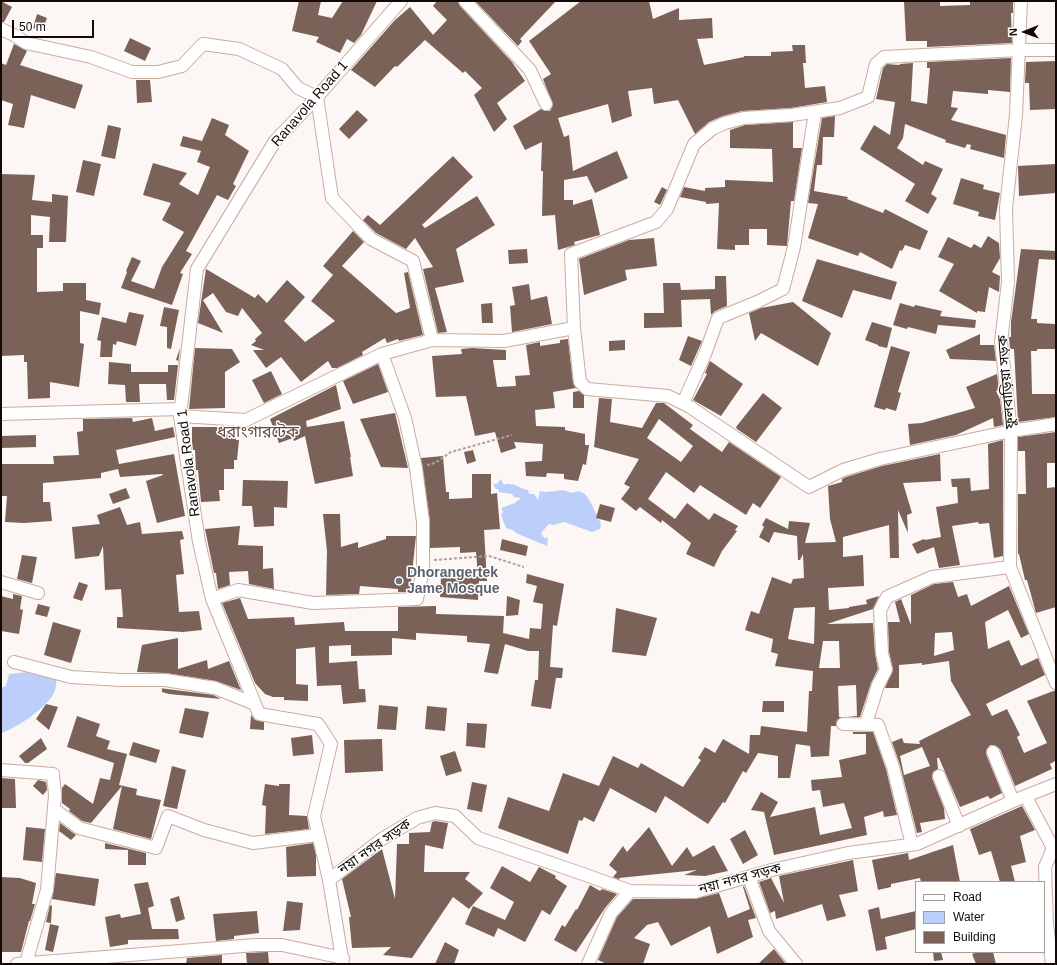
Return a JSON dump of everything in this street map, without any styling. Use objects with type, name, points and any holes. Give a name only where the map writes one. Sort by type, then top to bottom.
[{"type":"street","name":"Ranavola Road 1","points":[[343,961],[329,880],[314,816],[331,744],[318,724],[259,714],[212,599],[199,542],[181,412],[197,269],[275,141],[317,98],[401,1]]},
{"type":"street","points":[[465,1],[530,70],[546,104]]},
{"type":"street","name":"ফুলবাড়িয়া সড়ক","points":[[1021,1],[1016,115],[1006,208],[1008,282],[1001,342],[1011,431],[1010,567],[1056,684]]},
{"type":"street","points":[[1,29],[26,42],[91,57],[132,72],[158,72],[182,66],[204,44],[239,49],[282,69],[298,88],[317,98],[332,198],[371,239],[413,261],[432,340]]},
{"type":"street","points":[[1056,50],[1019,50],[884,57],[876,64],[868,97],[840,108],[815,112],[744,118],[726,123],[712,129],[694,144],[667,209],[656,222],[571,254],[574,328],[580,382],[587,389],[668,396],[682,403],[809,486],[843,470],[880,458],[1011,431],[1056,424]]},
{"type":"street","points":[[682,403],[705,354],[718,318],[757,302],[783,289],[794,247],[815,112]]},
{"type":"street","points":[[1,414],[81,411],[181,412],[246,420],[382,354],[432,340],[504,341],[574,328]]},
{"type":"street","points":[[212,599],[238,590],[314,603],[417,599],[423,561],[423,522],[416,468],[405,418],[382,354]]},
{"type":"street","points":[[866,724],[878,685],[886,670],[882,653],[880,610],[888,597],[932,577],[1010,567]]},
{"type":"street","points":[[1,582],[38,593]]},
{"type":"street","points":[[14,662],[71,677],[121,680],[165,680],[215,688],[255,704]]},
{"type":"street","points":[[843,724],[878,724],[893,767],[911,841]]},
{"type":"street","points":[[993,752],[1013,801]]},
{"type":"street","points":[[1,770],[53,774],[55,795],[47,890],[21,964],[180,958],[231,946],[282,944],[343,961]]},
{"type":"street","points":[[939,776],[959,826]]},
{"type":"street","name":"নয়া নগর সড়ক","points":[[329,880],[382,839],[417,818],[435,813],[455,816],[478,838],[630,891],[695,892],[772,870],[848,853],[917,844],[1013,801],[1056,784]]},
{"type":"street","points":[[1026,797],[1053,848],[1045,868],[1052,964]]},
{"type":"street","points":[[54,809],[79,828],[156,848],[168,816],[204,830],[253,843],[318,835]]},
{"type":"street","points":[[749,877],[769,931],[796,964]]},
{"type":"street","points":[[588,964],[611,913],[630,891]]},
{"type":"path","points":[[416,468],[434,463],[451,452],[512,435]]},
{"type":"path","points":[[423,561],[489,556],[524,567]]},
{"type":"water","points":[[501,479],[504,485],[513,484],[528,490],[529,494],[534,494],[538,500],[540,491],[546,492],[563,490],[572,493],[578,491],[585,494],[601,524],[600,529],[592,532],[564,522],[553,525],[549,524],[541,533],[544,538],[548,538],[547,546],[506,528],[501,515],[503,512],[501,508],[515,503],[521,498],[514,497],[512,494],[498,492],[499,489],[496,489],[493,484],[497,484]]},
{"type":"water","points":[[37,671],[57,677],[53,695],[30,717],[15,727],[1,733],[1,688],[6,686],[9,674]]},
{"type":"building","points":[[1,1],[12,7],[4,22],[1,22]]},
{"type":"building","points":[[299,1],[321,1],[318,15],[332,18],[343,1],[377,1],[361,35],[354,43],[347,39],[340,53],[316,42],[319,37],[292,31]]},
{"type":"building","points":[[437,1],[458,1],[460,6],[512,62],[525,81],[497,103],[507,119],[494,132],[474,95],[482,88],[465,71],[463,73],[425,40],[397,67],[395,66],[375,87],[351,70],[395,20],[410,7],[433,35],[447,20],[433,6]]},
{"type":"building","points":[[475,1],[556,1],[520,39],[522,41],[518,46]]},
{"type":"building","points":[[581,1],[649,1],[653,19],[679,8],[679,20],[712,18],[713,38],[697,39],[704,65],[744,56],[771,56],[771,52],[793,51],[792,45],[805,45],[806,63],[803,63],[805,88],[825,86],[827,102],[791,108],[742,111],[723,116],[709,122],[695,134],[678,100],[654,104],[652,88],[628,91],[632,116],[612,123],[608,104],[558,118],[564,137],[569,135],[573,171],[617,151],[628,178],[595,193],[587,176],[564,180],[564,200],[573,200],[573,205],[592,199],[600,235],[574,242],[575,245],[558,250],[555,215],[542,216],[542,142],[525,150],[513,126],[541,109],[550,111],[553,105],[543,79],[551,74],[529,41]]},
{"type":"building","points":[[904,1],[940,1],[940,6],[970,5],[970,1],[1013,1],[1013,13],[1011,13],[1012,43],[927,47],[927,41],[906,41]]},
{"type":"building","points":[[37,14],[47,18],[42,31],[33,28]]},
{"type":"building","points":[[130,38],[151,48],[145,61],[124,51]]},
{"type":"building","points":[[14,44],[27,51],[20,65],[83,85],[75,109],[31,95],[24,128],[8,125],[13,104],[1,100],[1,63],[6,65]]},
{"type":"building","points":[[1011,58],[1010,92],[988,90],[988,94],[953,91],[951,107],[958,108],[951,120],[1006,135],[1004,158],[970,149],[971,145],[967,144],[965,148],[945,142],[946,140],[905,124],[903,138],[897,148],[923,165],[925,161],[943,169],[931,194],[937,198],[928,214],[905,201],[915,184],[860,149],[874,125],[890,135],[895,102],[876,99],[883,68],[887,64],[899,65],[913,63],[911,101],[927,104],[930,68],[927,68],[927,62]]},
{"type":"building","points":[[1056,61],[1056,109],[1030,110],[1029,83],[1025,83],[1026,62]]},
{"type":"building","points":[[136,80],[150,80],[152,102],[137,103]]},
{"type":"building","points":[[357,110],[368,120],[349,139],[339,129]]},
{"type":"building","points":[[835,116],[834,137],[823,137],[822,165],[817,165],[814,191],[848,197],[847,199],[883,213],[885,209],[928,231],[920,250],[905,245],[902,251],[900,250],[892,269],[860,252],[858,256],[808,238],[818,204],[808,203],[822,118]]},
{"type":"building","points":[[212,118],[229,125],[225,135],[249,151],[233,184],[236,186],[228,200],[217,195],[186,251],[192,254],[180,273],[183,274],[172,305],[121,288],[132,257],[141,261],[131,281],[154,289],[162,267],[184,232],[162,220],[171,203],[143,195],[153,163],[187,173],[179,184],[198,195],[210,167],[197,162],[201,151],[180,146],[183,136],[202,141]]},
{"type":"building","points":[[793,122],[793,148],[802,148],[794,201],[791,201],[787,246],[767,245],[767,229],[749,229],[749,245],[735,245],[735,250],[717,249],[719,203],[706,204],[706,202],[680,197],[684,187],[705,191],[705,188],[725,187],[725,180],[773,182],[772,149],[730,148],[730,130],[745,125]]},
{"type":"building","points":[[108,125],[121,128],[115,159],[101,156]]},
{"type":"building","points":[[453,156],[473,177],[422,225],[425,228],[477,196],[495,225],[456,249],[464,282],[435,288],[447,332],[438,333],[423,269],[433,267],[415,238],[406,249],[376,233],[363,220],[368,215],[380,225]]},
{"type":"building","points":[[83,160],[101,164],[94,196],[76,192]]},
{"type":"building","points":[[1056,164],[1056,193],[1019,196],[1018,166]]},
{"type":"building","points":[[1,174],[35,175],[32,200],[52,202],[52,194],[68,196],[66,242],[49,242],[50,217],[31,215],[31,235],[43,235],[43,248],[37,248],[37,292],[63,291],[63,283],[86,283],[86,300],[101,303],[99,315],[80,311],[80,343],[84,344],[79,387],[50,382],[50,398],[28,399],[27,362],[24,362],[24,355],[1,356]]},
{"type":"building","points":[[961,178],[984,185],[983,189],[1000,193],[995,220],[978,216],[979,212],[953,204]]},
{"type":"building","points":[[662,187],[667,190],[660,205],[654,202]]},
{"type":"building","points":[[353,231],[364,242],[342,266],[396,313],[410,308],[404,273],[408,272],[423,335],[399,341],[398,339],[387,343],[385,338],[362,352],[363,355],[337,368],[332,368],[328,361],[301,382],[281,357],[266,368],[253,350],[264,350],[251,345],[262,333],[242,308],[238,316],[226,312],[213,293],[203,300],[223,333],[198,323],[206,269],[255,298],[258,294],[267,303],[287,280],[305,297],[284,321],[305,342],[335,321],[311,301],[333,275],[323,266]]},
{"type":"building","points":[[988,236],[999,243],[1000,258],[992,272],[1000,276],[999,292],[989,287],[985,312],[977,311],[977,313],[939,291],[954,264],[938,257],[948,237],[971,248],[974,244],[981,248]]},
{"type":"building","points":[[654,238],[657,266],[625,270],[627,280],[584,295],[579,259],[629,240]]},
{"type":"building","points":[[527,249],[528,263],[509,264],[508,250]]},
{"type":"building","points":[[1021,249],[1056,251],[1056,260],[1039,259],[1031,319],[1037,319],[1037,323],[1055,324],[1055,349],[1037,349],[1037,351],[1031,351],[1032,394],[1056,394],[1056,417],[1018,422],[1014,349],[1010,349],[1009,337],[1011,337],[1011,322]]},
{"type":"building","points":[[817,259],[897,282],[891,300],[853,290],[842,318],[802,301]]},
{"type":"building","points":[[715,276],[726,276],[727,306],[715,311],[711,315],[710,299],[681,300],[682,327],[644,328],[644,313],[664,313],[663,283],[680,283],[681,290],[715,289]]},
{"type":"building","points":[[529,284],[531,300],[547,296],[552,324],[512,332],[510,306],[515,305],[512,287]]},
{"type":"building","points":[[793,302],[831,333],[818,366],[761,333],[755,341],[749,313],[761,308]]},
{"type":"building","points":[[492,303],[493,323],[482,323],[481,304]]},
{"type":"building","points":[[900,303],[914,307],[915,305],[942,311],[940,316],[976,320],[975,328],[938,325],[936,334],[893,325]]},
{"type":"building","points":[[164,307],[179,310],[171,349],[167,348],[167,327],[160,326]]},
{"type":"building","points":[[129,312],[144,315],[136,346],[117,341],[116,345],[113,344],[112,357],[100,357],[101,341],[97,340],[102,317],[126,323]]},
{"type":"building","points":[[872,322],[892,328],[887,348],[865,340]]},
{"type":"building","points":[[980,334],[980,345],[994,345],[996,361],[950,359],[946,350]]},
{"type":"building","points":[[688,336],[702,341],[691,366],[679,360]]},
{"type":"building","points":[[568,339],[573,383],[576,388],[553,392],[555,408],[535,410],[536,426],[565,427],[565,430],[585,434],[585,445],[589,445],[586,465],[583,464],[578,481],[564,479],[564,474],[547,473],[546,477],[526,476],[525,462],[542,461],[543,444],[514,442],[516,448],[501,453],[495,432],[475,436],[466,396],[436,397],[432,356],[462,354],[461,349],[472,348],[506,350],[506,360],[493,360],[497,387],[516,386],[515,376],[530,375],[526,345],[540,342],[540,346],[560,343],[560,340]]},
{"type":"building","points":[[625,340],[625,350],[609,351],[609,341]]},
{"type":"building","points":[[891,346],[910,352],[898,392],[901,393],[896,411],[874,407]]},
{"type":"building","points":[[180,348],[179,361],[176,360]]},
{"type":"building","points":[[195,348],[232,349],[240,362],[225,372],[225,408],[189,409]]},
{"type":"building","points":[[710,361],[743,384],[721,416],[693,400],[707,374],[705,373]]},
{"type":"building","points":[[109,362],[131,364],[131,372],[168,372],[168,365],[178,365],[174,400],[167,400],[166,384],[139,384],[140,402],[126,402],[125,385],[108,384]]},
{"type":"building","points":[[378,364],[388,392],[353,404],[343,381]]},
{"type":"building","points":[[271,371],[282,394],[264,403],[252,380]]},
{"type":"building","points":[[997,374],[999,390],[996,391],[1000,399],[1003,425],[994,427],[993,418],[956,435],[910,445],[908,424],[922,423],[975,408],[966,387]]},
{"type":"building","points":[[336,385],[341,409],[306,421],[307,427],[344,421],[353,476],[315,484],[305,436],[294,441],[293,438],[279,443],[270,419]]},
{"type":"building","points":[[579,391],[584,395],[584,408],[573,408],[573,392]]},
{"type":"building","points":[[763,393],[782,408],[756,442],[736,427]]},
{"type":"building","points":[[599,398],[612,399],[610,422],[642,428],[656,403],[664,403],[693,425],[690,429],[722,452],[729,442],[781,477],[760,508],[753,503],[746,515],[700,485],[694,493],[666,472],[648,499],[675,519],[687,503],[709,520],[714,513],[738,526],[735,530],[737,531],[722,551],[714,567],[686,554],[691,543],[662,520],[661,523],[640,507],[636,511],[621,499],[630,487],[624,484],[639,459],[594,447]],"holes":[[[659,419],[693,446],[681,462],[647,438]]]},
{"type":"building","points":[[395,413],[408,468],[381,467],[360,419]]},
{"type":"building","points":[[132,418],[133,422],[152,418],[155,431],[173,427],[175,437],[116,450],[119,464],[174,454],[185,516],[157,523],[146,481],[163,475],[120,477],[118,469],[101,473],[101,478],[43,483],[43,502],[50,502],[52,521],[24,523],[5,522],[7,496],[1,496],[1,464],[54,464],[53,456],[79,455],[77,432],[83,431],[83,419]]},
{"type":"building","points":[[192,427],[236,427],[236,440],[239,440],[237,460],[234,460],[234,469],[224,469],[224,490],[219,490],[220,501],[201,502],[198,470],[196,470],[195,450],[193,450],[192,442]]},
{"type":"building","points":[[1056,432],[1056,463],[1047,463],[1047,488],[1056,487],[1056,607],[1036,613],[1018,554],[1018,494],[1026,494],[1025,451],[1018,451],[1018,437]]},
{"type":"building","points":[[36,435],[36,447],[1,448],[1,436]]},
{"type":"building","points":[[1003,440],[1003,556],[994,558],[989,523],[979,524],[978,522],[952,526],[960,565],[939,568],[934,547],[917,554],[912,544],[924,539],[941,537],[936,507],[958,503],[957,487],[952,487],[951,479],[970,478],[971,491],[989,489],[988,444]]},
{"type":"building","points":[[473,450],[476,461],[467,464],[464,452]]},
{"type":"building","points":[[940,454],[941,481],[903,483],[912,513],[907,515],[908,533],[898,510],[899,558],[890,558],[889,525],[843,537],[843,557],[863,555],[864,586],[828,588],[829,610],[867,604],[866,600],[879,596],[873,609],[827,624],[873,623],[875,653],[878,669],[871,683],[860,717],[847,717],[857,716],[856,685],[838,686],[839,717],[842,717],[837,720],[836,726],[831,726],[829,756],[811,757],[810,746],[796,744],[790,778],[778,778],[778,756],[758,753],[746,773],[743,771],[725,803],[723,802],[708,824],[665,796],[656,813],[610,788],[594,822],[584,817],[582,821],[579,820],[568,854],[498,828],[508,797],[549,811],[563,773],[599,786],[613,756],[638,768],[641,763],[683,787],[701,760],[698,758],[705,747],[715,753],[723,739],[749,754],[750,735],[760,735],[761,726],[807,732],[809,691],[812,691],[813,671],[775,666],[778,654],[771,652],[773,639],[745,630],[751,611],[759,614],[772,577],[791,584],[793,579],[804,578],[803,554],[800,560],[798,560],[797,536],[774,532],[769,543],[759,537],[764,527],[762,525],[766,518],[788,529],[789,521],[810,523],[805,543],[836,542],[830,519],[828,486],[842,482],[842,479],[846,477],[882,466]],"holes":[[[815,607],[814,644],[788,639],[794,608]],[[823,641],[839,641],[840,668],[819,668]]]},
{"type":"building","points":[[443,456],[446,492],[449,492],[449,499],[472,498],[472,474],[491,474],[491,494],[497,493],[500,529],[484,530],[487,581],[479,581],[478,600],[440,597],[441,578],[478,576],[476,552],[460,553],[460,547],[430,548],[430,521],[421,458]]},
{"type":"building","points":[[243,480],[288,481],[287,508],[274,507],[274,526],[254,527],[252,506],[242,506]]},
{"type":"building","points":[[126,488],[130,498],[113,504],[109,494]]},
{"type":"building","points":[[600,504],[615,508],[611,522],[596,518]]},
{"type":"building","points":[[120,507],[127,525],[140,522],[142,534],[182,531],[184,539],[180,540],[184,574],[176,575],[179,612],[199,611],[202,630],[183,632],[117,628],[117,617],[123,617],[121,589],[105,590],[103,546],[99,556],[75,559],[72,527],[100,524],[97,515]]},
{"type":"building","points":[[323,514],[340,514],[341,547],[358,542],[358,548],[386,539],[386,536],[416,536],[410,592],[398,592],[398,589],[360,586],[359,594],[326,595],[327,551]]},
{"type":"building","points":[[240,526],[238,545],[263,546],[263,569],[273,568],[274,589],[249,584],[248,571],[229,572],[230,585],[218,589],[216,573],[214,573],[205,529]]},
{"type":"building","points":[[502,539],[528,546],[526,556],[500,550]]},
{"type":"building","points":[[22,555],[37,557],[32,583],[17,579]]},
{"type":"building","points":[[527,574],[564,584],[557,626],[553,625],[550,667],[563,668],[562,678],[556,678],[551,709],[531,706],[535,680],[538,680],[539,651],[528,651],[505,644],[498,674],[484,672],[490,644],[467,642],[467,636],[416,633],[416,640],[392,638],[392,655],[351,656],[351,645],[329,646],[329,663],[357,661],[359,689],[365,689],[366,702],[343,704],[341,685],[317,686],[315,647],[296,649],[296,684],[308,685],[308,701],[284,700],[284,697],[273,697],[265,694],[255,683],[222,603],[240,598],[248,619],[294,617],[295,625],[344,622],[345,631],[398,631],[398,607],[436,606],[436,614],[504,616],[503,633],[529,639],[530,628],[541,629],[543,604],[533,602],[537,586],[526,583]]},
{"type":"building","points":[[79,582],[88,585],[82,601],[73,598]]},
{"type":"building","points":[[953,582],[958,597],[967,594],[971,606],[1009,586],[1029,634],[1021,638],[1008,610],[985,622],[988,649],[1009,640],[1021,666],[1038,658],[1045,675],[986,704],[992,716],[1007,709],[1020,735],[1017,737],[1024,753],[1047,743],[1027,701],[1056,690],[1056,763],[1055,761],[1050,764],[1052,769],[1015,786],[1000,749],[994,745],[990,745],[986,751],[986,754],[1002,793],[990,799],[988,796],[960,807],[939,758],[937,758],[938,769],[933,772],[932,778],[944,808],[945,819],[920,823],[922,832],[917,833],[900,765],[892,742],[902,738],[904,743],[920,744],[919,741],[971,715],[951,681],[949,661],[922,665],[922,663],[899,665],[899,688],[885,688],[893,669],[889,652],[888,622],[900,622],[895,602],[901,599],[911,625],[911,595],[934,584]],"holes":[[[952,632],[954,650],[934,656],[935,633]],[[922,747],[930,766],[904,775],[900,756]]]},
{"type":"building","points":[[13,594],[22,596],[20,609],[23,610],[19,634],[1,631],[1,596],[13,599]]},
{"type":"building","points":[[507,596],[520,600],[518,615],[506,616]]},
{"type":"building","points":[[38,604],[50,607],[47,617],[35,614]]},
{"type":"building","points":[[616,608],[657,618],[646,656],[612,652]]},
{"type":"building","points":[[53,622],[81,630],[71,663],[44,655]]},
{"type":"building","points":[[178,638],[178,669],[207,660],[208,669],[229,661],[241,690],[216,681],[166,673],[137,672],[142,645]]},
{"type":"building","points":[[162,688],[213,695],[221,699],[169,694],[162,692]]},
{"type":"building","points":[[763,701],[784,701],[784,712],[762,712]]},
{"type":"building","points":[[46,704],[58,707],[49,730],[36,719]]},
{"type":"building","points":[[379,705],[398,707],[396,730],[377,729]]},
{"type":"building","points":[[427,706],[447,708],[445,731],[425,729]]},
{"type":"building","points":[[185,708],[209,712],[203,738],[179,733]]},
{"type":"building","points":[[251,715],[255,720],[264,722],[264,730],[250,729]]},
{"type":"building","points":[[77,716],[100,724],[96,736],[110,741],[107,749],[127,754],[119,785],[137,789],[136,795],[161,800],[151,839],[113,829],[122,786],[91,823],[82,821],[69,811],[70,809],[62,803],[62,788],[65,784],[93,804],[100,778],[110,780],[114,763],[67,747]]},
{"type":"building","points":[[467,723],[487,724],[485,748],[466,746]]},
{"type":"building","points":[[853,732],[873,732],[886,769],[897,815],[884,817],[883,811],[864,817],[867,835],[774,855],[764,812],[751,810],[761,792],[778,802],[770,817],[815,807],[820,835],[852,828],[844,803],[823,807],[820,790],[812,791],[811,780],[842,777],[839,760],[866,754],[866,734],[853,734]]},
{"type":"building","points":[[312,735],[314,754],[293,756],[291,738]]},
{"type":"building","points":[[41,738],[47,749],[28,763],[25,763],[19,756]]},
{"type":"building","points":[[382,739],[383,771],[345,773],[344,740]]},
{"type":"building","points":[[133,742],[160,750],[156,763],[129,755]]},
{"type":"building","points":[[455,751],[462,771],[446,776],[440,756]]},
{"type":"building","points":[[172,766],[186,770],[177,809],[163,806]]},
{"type":"building","points":[[1,778],[15,779],[16,808],[1,808]]},
{"type":"building","points":[[38,780],[46,782],[47,790],[43,795],[33,786]]},
{"type":"building","points":[[472,782],[487,785],[482,812],[467,809]]},
{"type":"building","points":[[265,784],[279,786],[279,784],[290,784],[289,815],[307,816],[309,829],[265,834],[266,806],[262,805]]},
{"type":"building","points":[[1022,806],[1035,830],[1020,836],[1026,862],[1011,866],[1015,881],[1000,881],[991,851],[979,855],[970,829]]},
{"type":"building","points":[[432,822],[448,823],[443,849],[425,845],[424,872],[470,872],[465,879],[483,893],[469,909],[453,897],[412,958],[383,955],[391,947],[352,948],[349,917],[351,917],[342,879],[382,849],[395,899],[397,844],[409,844],[409,833],[430,832]]},
{"type":"building","points":[[60,823],[76,835],[71,840],[59,831]]},
{"type":"building","points":[[26,827],[45,829],[42,862],[23,860]]},
{"type":"building","points":[[649,827],[672,866],[687,847],[693,857],[714,845],[728,871],[705,876],[684,875],[697,870],[619,878],[620,880],[613,877],[617,872],[609,865],[623,846],[627,852]]},
{"type":"building","points":[[745,830],[758,855],[743,864],[730,839]]},
{"type":"building","points":[[105,843],[146,853],[146,865],[128,865],[128,850],[105,849]]},
{"type":"building","points":[[313,843],[316,855],[316,876],[287,877],[286,847]]},
{"type":"building","points":[[953,845],[960,881],[921,881],[920,878],[891,884],[891,887],[878,890],[872,860],[908,853],[909,860]]},
{"type":"building","points":[[853,860],[858,891],[839,895],[846,916],[827,921],[822,904],[776,919],[775,911],[770,913],[759,882],[771,878],[784,903],[779,876]]},
{"type":"building","points":[[502,866],[530,882],[539,867],[556,876],[555,878],[567,886],[550,915],[542,910],[525,942],[498,928],[494,937],[465,924],[473,906],[505,920],[514,902],[490,888]]},
{"type":"building","points":[[56,873],[99,879],[95,906],[52,899]]},
{"type":"building","points":[[1,877],[20,878],[36,883],[32,904],[35,904],[21,952],[1,952]]},
{"type":"building","points":[[148,882],[154,906],[148,908],[152,929],[178,929],[179,939],[128,940],[128,944],[110,947],[105,917],[120,914],[121,918],[141,914],[134,884]]},
{"type":"building","points":[[590,885],[600,891],[602,889],[617,894],[605,908],[576,952],[554,940],[562,925],[565,927],[576,909],[577,910]]},
{"type":"building","points":[[744,886],[756,918],[748,920],[753,937],[717,954],[710,926],[671,946],[658,922],[647,925],[634,938],[650,944],[643,964],[607,964],[598,960],[617,917],[633,899],[695,899],[719,893],[728,918],[750,909],[743,887]]},
{"type":"building","points":[[179,896],[185,919],[176,922],[170,899]]},
{"type":"building","points":[[287,901],[303,903],[300,930],[283,931]]},
{"type":"building","points":[[50,905],[52,906],[51,923],[46,922]]},
{"type":"building","points":[[879,907],[881,919],[915,911],[915,929],[885,937],[887,949],[876,951],[868,910]]},
{"type":"building","points":[[257,911],[259,933],[234,936],[234,939],[216,941],[213,914]]},
{"type":"building","points":[[50,924],[59,926],[53,952],[45,950]]},
{"type":"building","points":[[445,942],[459,950],[454,964],[435,964]]},
{"type":"building","points":[[774,949],[786,964],[758,964]]},
{"type":"building","points":[[268,952],[269,964],[247,964],[246,953]]},
{"type":"building","points":[[933,953],[941,953],[943,960],[934,961]]},
{"type":"building","points":[[993,953],[996,964],[976,964],[972,954]]},
{"type":"building","points":[[222,955],[222,964],[186,964],[187,958]]},
{"type":"place","name":"Dhorangertek Jame Mosque","points":[[399,581]]},
{"type":"district","name":"ধরাংগারটেক","points":[[258,433]]}]
